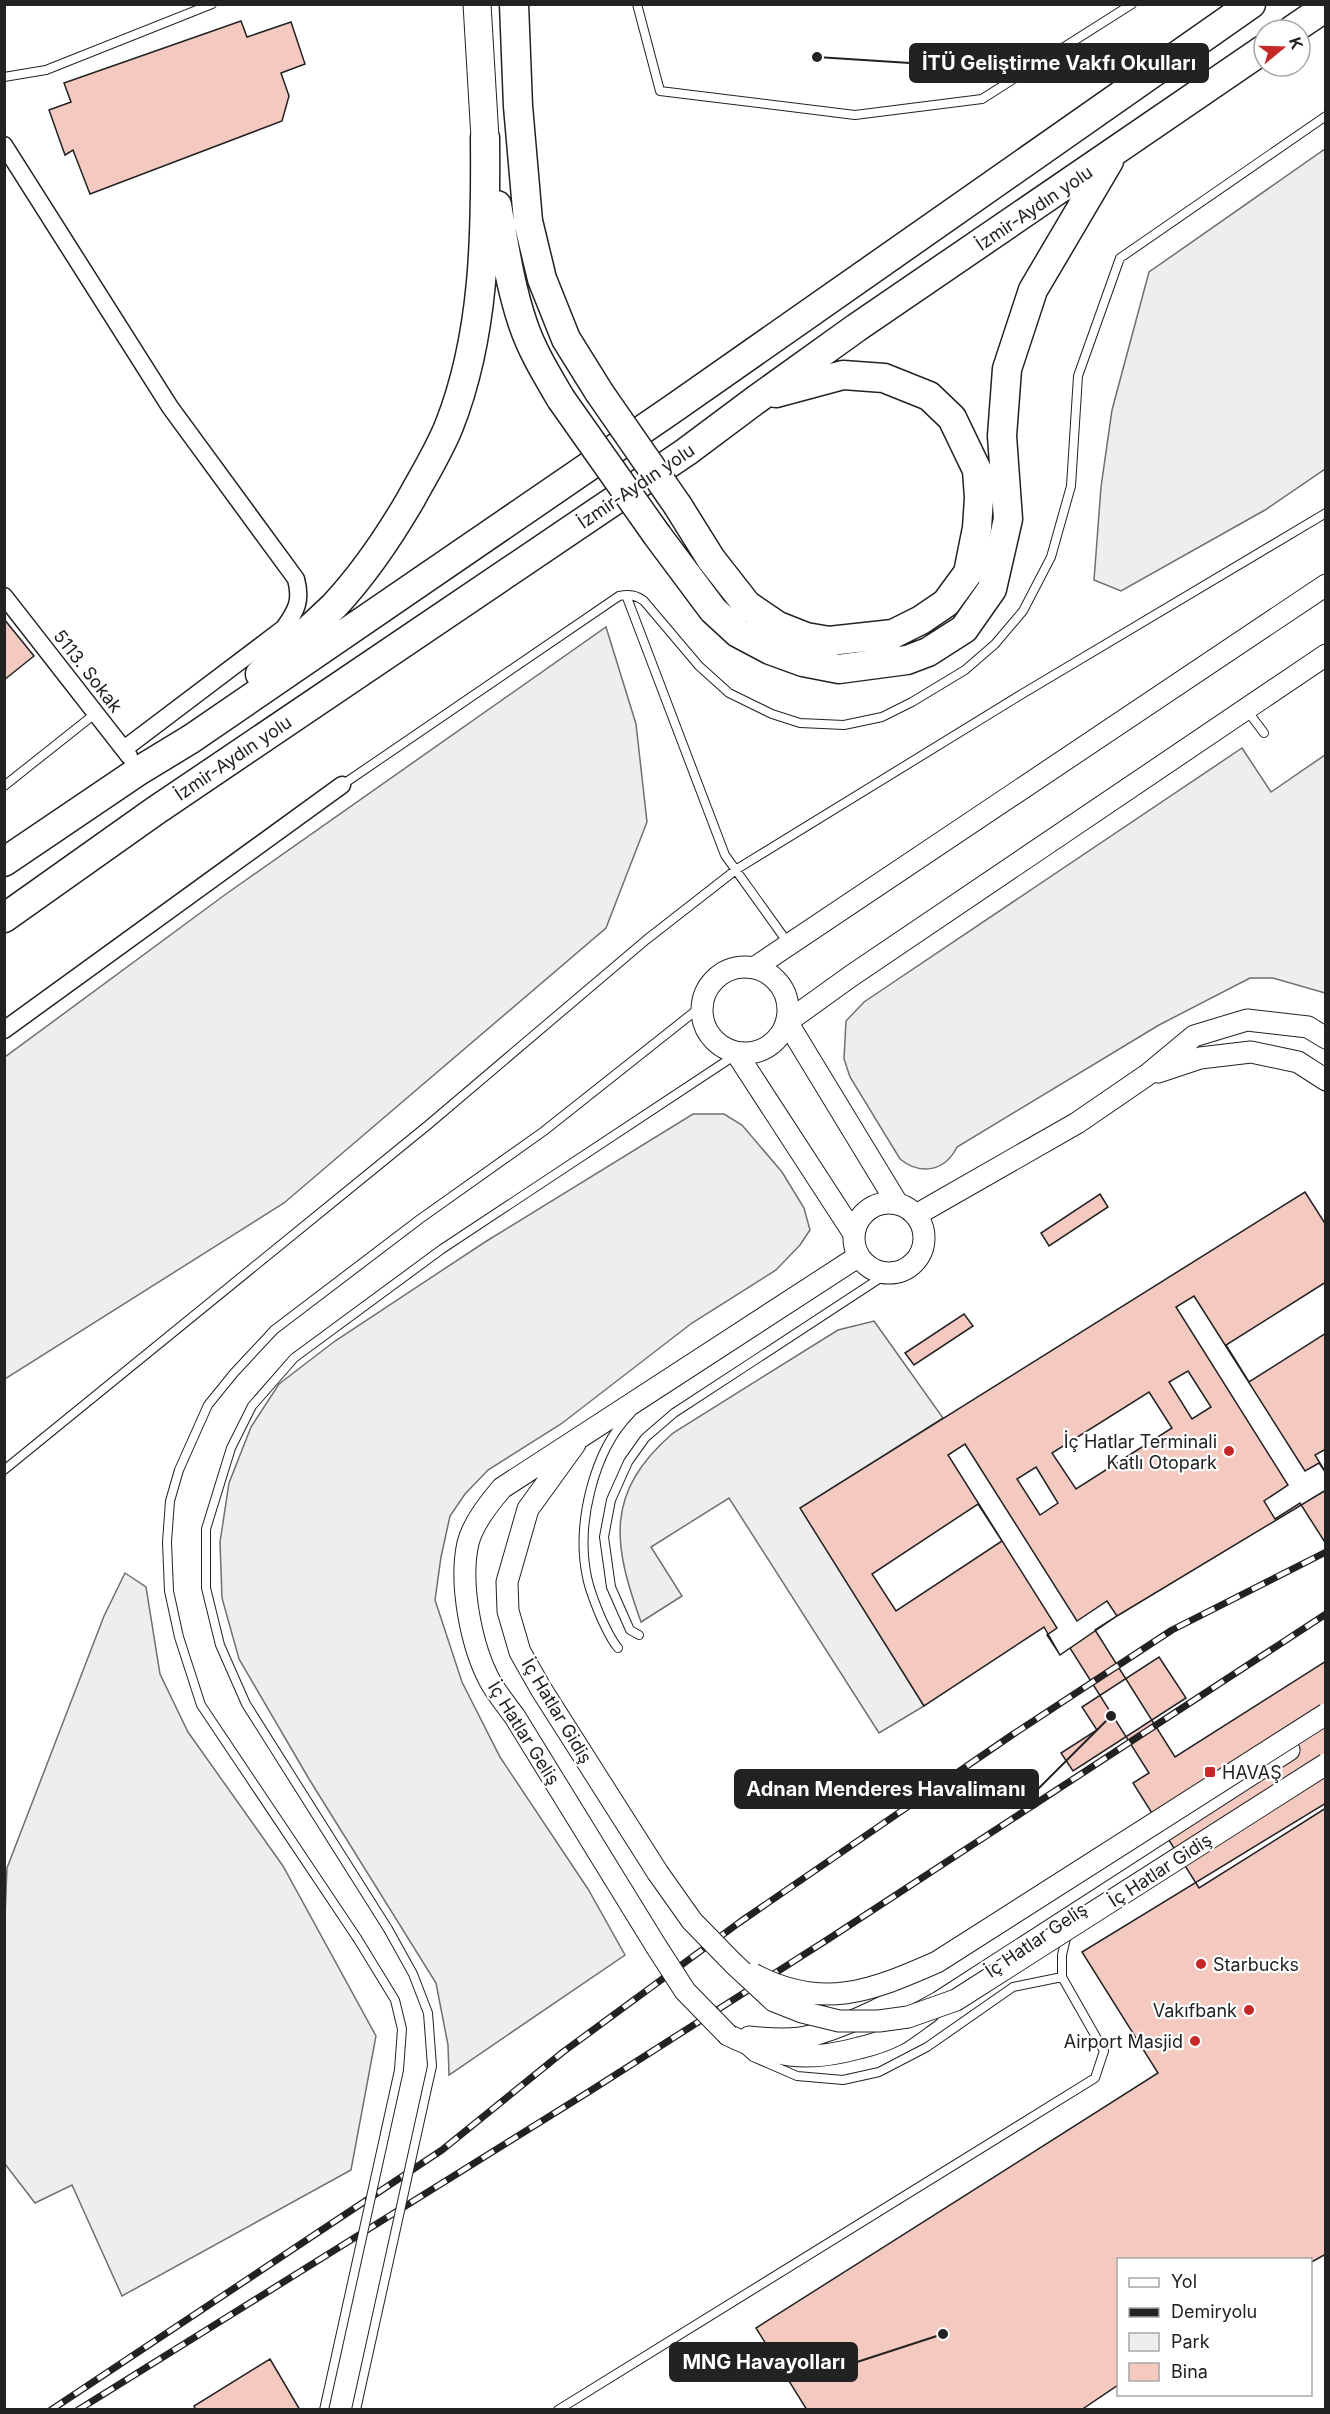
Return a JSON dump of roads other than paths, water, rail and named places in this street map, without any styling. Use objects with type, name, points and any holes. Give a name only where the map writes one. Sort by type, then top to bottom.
[{"type":"highway","points":[[514,4],[518,106],[528,221],[542,279],[566,339],[711,559],[747,605],[778,626],[806,637],[829,641],[893,634],[921,620],[946,603],[968,573],[977,528],[979,498],[977,470],[952,418],[929,396],[884,378],[843,375],[757,399]]},
{"type":"highway","points":[[4,862],[132,759],[191,739],[674,408],[1251,4]]},
{"type":"highway","points":[[1310,18],[1326,7]]},
{"type":"highway","name":"İzmir-Aydın yolu","points":[[4,918],[164,805],[686,452],[757,399],[1252,58]]},
{"type":"highway","points":[[485,138],[507,259],[523,324],[540,363],[561,399],[677,565],[713,610],[738,633],[770,650],[803,662],[839,669],[908,660],[928,652],[964,629],[992,589],[1008,519],[1002,436],[1007,369],[1033,290],[1113,154]]},
{"type":"highway","points":[[191,739],[335,604],[391,533],[449,426],[473,342],[480,292],[486,218],[485,138]]},
{"type":"main road","points":[[477,4],[485,138]]},
{"type":"street","points":[[4,145],[146,372],[296,579],[300,594],[294,614],[284,628],[132,759]]},
{"type":"street","points":[[754,968],[1326,585]]},
{"type":"street","name":"5113. Sokak","points":[[4,596],[132,759]]},
{"type":"street","points":[[787,1022],[851,976],[1326,655]]},
{"type":"street","points":[[4,1030],[342,785]]},
{"type":"street","points":[[737,1054],[758,1052],[771,1045],[781,1035],[787,1022],[789,1008],[778,982],[767,973],[754,968],[740,967],[726,971],[714,980],[706,992],[703,1020],[708,1033],[718,1044],[737,1054],[854,1234]]},
{"type":"street","points":[[916,1215],[1077,1123],[1147,1075],[1194,1036],[1247,1020],[1317,1032]]},
{"type":"street","points":[[787,1022],[897,1203]]},
{"type":"street","points":[[1147,1075],[1200,1059],[1251,1052],[1298,1062],[1326,1080]]},
{"type":"street","points":[[897,1203],[908,1207],[916,1215],[925,1236],[924,1248],[910,1267],[900,1272],[876,1271],[859,1256],[854,1234],[864,1213],[874,1206],[897,1203]]},
{"type":"street","name":"İç Hatlar Geliş","points":[[859,1256],[502,1488],[485,1509],[468,1542],[465,1590],[472,1633],[490,1682],[515,1717],[685,1991],[728,2036],[756,2049],[788,2056],[829,2055],[896,2035],[1070,1917],[1326,1753]]},
{"type":"street","name":"İç Hatlar Gidiş","points":[[582,1434],[528,1509],[507,1582],[508,1611],[520,1652],[658,1873],[692,1921],[774,2001],[802,2012],[838,2021],[879,2021],[908,2017],[956,2000],[1326,1764]]},
{"type":"street","name":"İç Hatlar Gidiş","points":[[734,1964],[767,1982],[800,1992],[847,1994],[887,1984],[937,1962],[1326,1714]]},
{"type":"street","name":"İç Hatlar Geliş","points":[[728,2036],[770,2040],[813,2036],[877,2011],[928,1983],[1326,1726]]},
{"type":"lane","points":[[4,77],[46,70],[212,4]]},
{"type":"lane","points":[[638,4],[660,91],[855,115],[982,99],[1132,4]]},
{"type":"lane","points":[[342,785],[620,596],[633,595],[644,601],[699,666],[729,693],[772,714],[800,723],[844,725],[882,717],[965,670],[995,645],[1023,611],[1051,557],[1071,486],[1078,376],[1120,258],[1326,116]]},
{"type":"lane","points":[[4,1470],[418,1133],[646,940],[737,869],[1022,694],[1326,513]]},
{"type":"lane","points":[[627,595],[725,855],[789,944]]},
{"type":"lane","points":[[1246,709],[1264,734]]},
{"type":"lane","points":[[4,786],[96,713]]},
{"type":"lane","points":[[324,2409],[399,2070],[402,2029],[395,2000],[357,1938],[201,1705],[179,1637],[169,1591],[167,1542],[170,1501],[179,1470],[208,1405],[274,1330],[420,1220],[544,1131],[703,1005]]},
{"type":"lane","points":[[356,2409],[432,2066],[428,2013],[413,1974],[388,1929],[246,1704],[220,1645],[206,1588],[206,1529],[231,1448],[252,1406],[294,1358],[442,1249],[737,1054]]},
{"type":"lane","points":[[639,1635],[630,1630],[611,1587],[604,1538],[611,1500],[628,1462],[645,1438],[674,1413],[888,1273]]},
{"type":"lane","points":[[618,1648],[612,1641],[594,1602],[586,1576],[586,1507],[595,1476],[609,1445],[626,1418],[661,1383]]},
{"type":"lane","points":[[558,2409],[1095,2078],[1104,2051],[1062,1977],[1062,1955],[1070,1917]]},
{"type":"lane","points":[[728,2036],[753,2057],[797,2076],[843,2080],[879,2072],[927,2047],[1013,1987],[1062,1977]]},
{"type":"railway","points":[[51,2410],[442,2150],[563,2052],[740,1922],[1012,1735],[1172,1630],[1326,1552]]},
{"type":"railway","points":[[78,2410],[590,2091],[830,1938],[1326,1614]]},
{"type":"place","name":"İTÜ Geliştirme Vakfı Okulları","points":[[817,57]]},
{"type":"place","name":"İç Hatlar Terminali Katlı Otopark","points":[[1229,1451]]},
{"type":"place","name":"Adnan Menderes Havalimanı","points":[[1111,1716]]},
{"type":"place","name":"HAVAŞ","points":[[1210,1772]]},
{"type":"place","name":"Starbucks","points":[[1201,1964]]},
{"type":"place","name":"Vakıfbank","points":[[1249,2010]]},
{"type":"place","name":"Airport Masjid","points":[[1195,2041]]},
{"type":"place","name":"MNG Havayolları","points":[[943,2334]]}]
